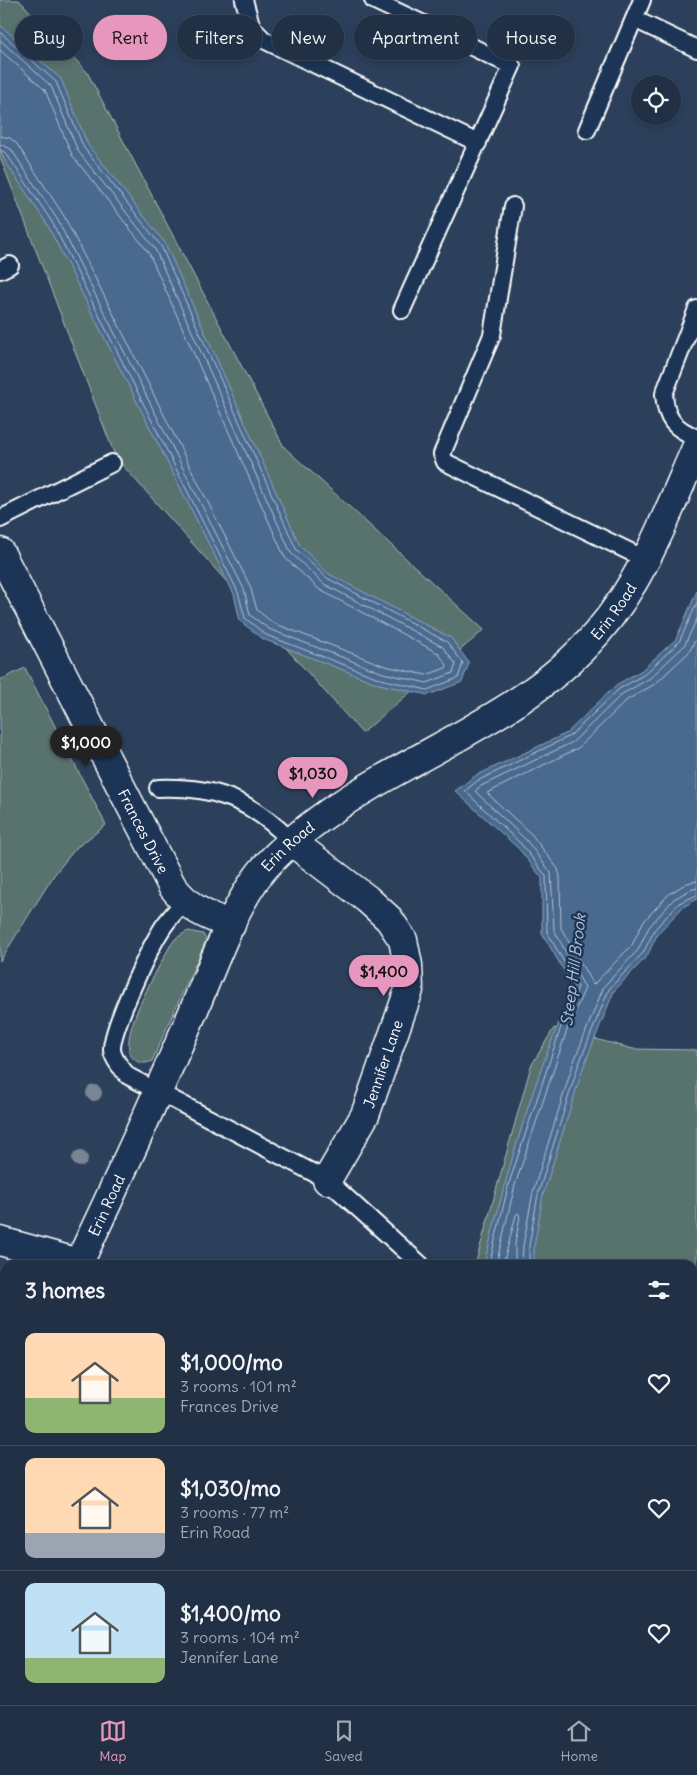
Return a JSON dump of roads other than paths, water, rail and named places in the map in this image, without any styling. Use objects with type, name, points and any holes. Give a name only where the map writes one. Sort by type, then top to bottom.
[{"type":"street","name":"Erin Road","points":[[81,1260],[158,1093],[231,925],[257,876],[291,841],[341,804],[484,722],[546,681],[596,634],[626,594],[646,560],[697,446]]},
{"type":"street","name":"Frances Drive","points":[[0,552],[172,886],[184,902],[200,913],[231,925]]},
{"type":"street","name":"Jennifer Lane","points":[[291,841],[367,899],[389,919],[403,940],[408,964],[409,990],[365,1115],[327,1180]]},
{"type":"street","points":[[0,1241],[65,1260]]},
{"type":"lane","points":[[244,0],[252,28],[264,40],[478,143]]},
{"type":"lane","points":[[373,0],[512,66],[402,310]]},
{"type":"lane","points":[[587,130],[642,0]]},
{"type":"lane","points":[[634,19],[697,49]]},
{"type":"lane","points":[[512,206],[492,335],[442,454],[442,458],[445,462],[646,560]]},
{"type":"lane","points":[[697,309],[664,394],[672,422],[678,430],[697,438]]},
{"type":"lane","points":[[0,519],[112,463]]},
{"type":"lane","points":[[158,788],[185,787],[242,802],[271,820],[291,841]]},
{"type":"lane","points":[[184,902],[167,921],[154,941],[113,1034],[112,1052],[120,1066],[128,1076],[158,1093],[327,1180],[415,1260]]},
{"type":"water","points":[[0,25],[15,38],[15,60],[40,60],[61,79],[88,145],[165,243],[300,546],[329,574],[451,638],[469,663],[462,682],[428,695],[379,684],[263,639],[240,621],[234,594],[47,224],[5,161],[0,150]]},
{"type":"water","name":"Steep Hill Brook","points":[[697,591],[697,899],[683,907],[658,933],[647,956],[614,991],[583,1068],[543,1195],[534,1247],[534,1260],[485,1260],[502,1194],[534,1090],[546,1055],[574,988],[542,933],[542,878],[519,849],[455,791],[475,776],[567,733],[616,685],[642,670],[676,639]]}]
